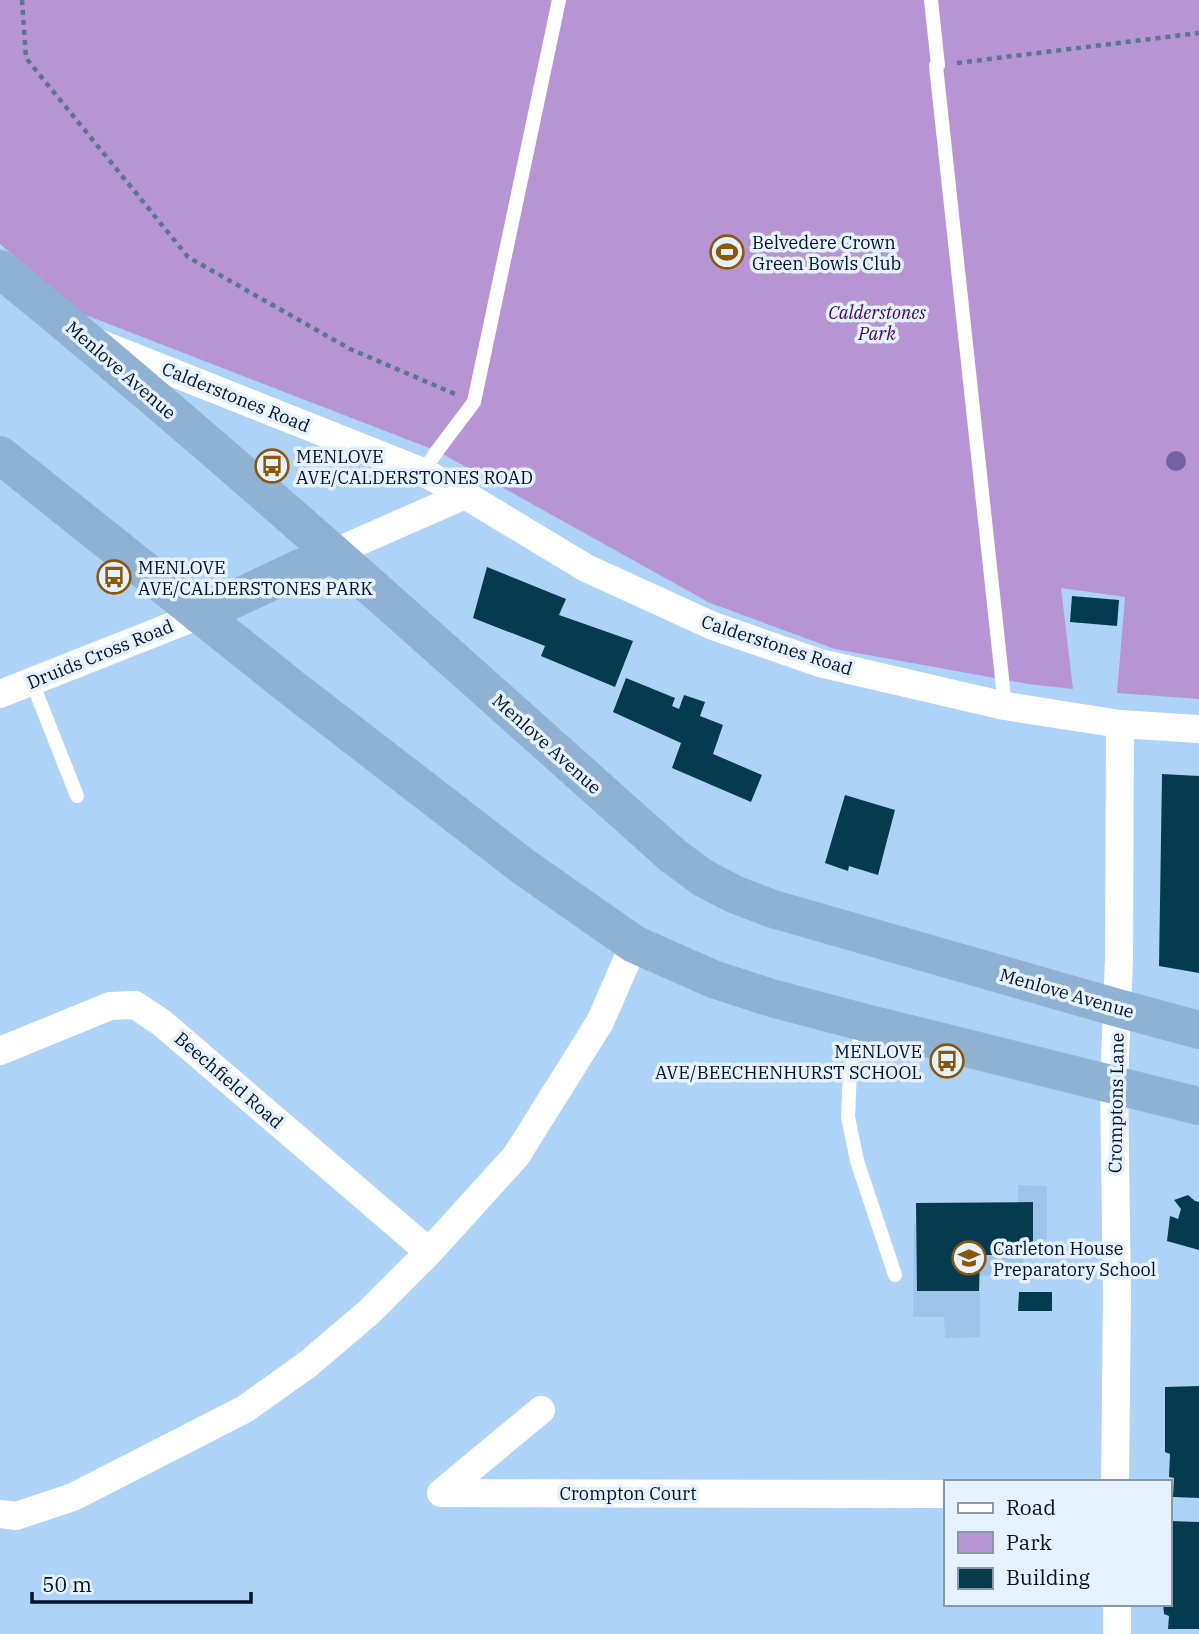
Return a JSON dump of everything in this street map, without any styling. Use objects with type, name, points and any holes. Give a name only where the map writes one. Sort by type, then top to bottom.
[{"type":"highway","name":"Menlove Avenue","points":[[0,269],[82,336],[333,553],[671,855],[703,878],[736,895],[773,909],[1199,1030]]},
{"type":"highway","points":[[0,455],[292,688],[524,867],[634,944],[713,979],[768,997],[1199,1106]]},
{"type":"highway","points":[[200,615],[333,553]]},
{"type":"street","name":"Calderstones Road","points":[[82,336],[423,472],[586,568],[713,626],[820,663],[1006,706],[1121,724],[1199,729]]},
{"type":"street","points":[[333,553],[465,495]]},
{"type":"street","name":"Druids Cross Road","points":[[0,694],[200,615]]},
{"type":"street","name":"Cromptons Lane","points":[[1115,1480],[1117,1295],[1114,1084],[1118,1008],[1121,724]]},
{"type":"street","points":[[0,1514],[16,1516],[74,1497],[245,1409],[318,1356],[369,1312],[429,1252],[516,1156],[600,1022],[634,944]]},
{"type":"street","name":"Beechfield Road","points":[[0,1051],[110,1006],[135,1005],[162,1023],[429,1252]]},
{"type":"street","name":"Crompton Court","points":[[541,1410],[440,1493],[944,1494]]},
{"type":"street","points":[[1116,1606],[1117,1634]]},
{"type":"lane","points":[[423,472],[474,402],[559,0]]},
{"type":"lane","points":[[931,0],[1006,706]]},
{"type":"lane","points":[[32,681],[77,796]]},
{"type":"lane","points":[[866,1023],[850,1071],[848,1117],[857,1161],[895,1275]]},
{"type":"path","points":[[22,0],[26,58],[188,257],[349,349],[474,402]]},
{"type":"path","points":[[936,66],[1199,33]]},
{"type":"shaded area","name":"Carleton House Preparatory School","points":[[1018,1185],[1047,1186],[1047,1240],[1023,1242],[1024,1275],[980,1276],[980,1337],[945,1338],[944,1317],[913,1317],[914,1224],[1017,1224]]},
{"type":"green space","name":"Calderstones Park","points":[[0,0],[1199,0],[1199,699],[1117,693],[1125,597],[1061,588],[1073,689],[1028,684],[835,649],[710,603],[437,451],[83,314],[0,244]]},
{"type":"building","points":[[487,567],[566,599],[559,615],[633,641],[615,687],[541,656],[545,646],[473,618]]},
{"type":"building","points":[[1072,596],[1119,600],[1117,626],[1070,622]]},
{"type":"building","points":[[626,678],[675,698],[672,706],[679,709],[684,695],[705,702],[700,716],[723,725],[713,754],[762,775],[751,802],[672,768],[681,743],[613,712]]},
{"type":"building","points":[[1162,774],[1199,776],[1199,973],[1159,966]]},
{"type":"building","points":[[845,795],[895,810],[878,875],[849,866],[848,871],[825,863]]},
{"type":"building","points":[[1188,1195],[1199,1202],[1199,1250],[1167,1241],[1170,1216],[1178,1219],[1181,1209],[1174,1200]]},
{"type":"building","points":[[1033,1202],[1033,1255],[980,1255],[979,1291],[917,1291],[916,1203]]},
{"type":"building","points":[[1019,1292],[1052,1292],[1052,1311],[1018,1311]]},
{"type":"building","points":[[1199,1386],[1199,1498],[1173,1497],[1174,1478],[1169,1477],[1170,1454],[1165,1452],[1165,1387]]},
{"type":"building","points":[[1171,1521],[1199,1522],[1199,1629],[1168,1629],[1169,1616],[1164,1614],[1163,1606],[1171,1606]]},
{"type":"place","name":"Belvedere Crown Green Bowls Club","points":[[727,252]]},
{"type":"place","name":"MENLOVE AVE/CALDERSTONES ROAD","points":[[272,466]]},
{"type":"place","name":"MENLOVE AVE/CALDERSTONES PARK","points":[[114,577]]},
{"type":"place","name":"MENLOVE AVE/BEECHENHURST SCHOOL","points":[[947,1061]]},
{"type":"place","name":"Carleton House Preparatory School","points":[[969,1258]]}]
